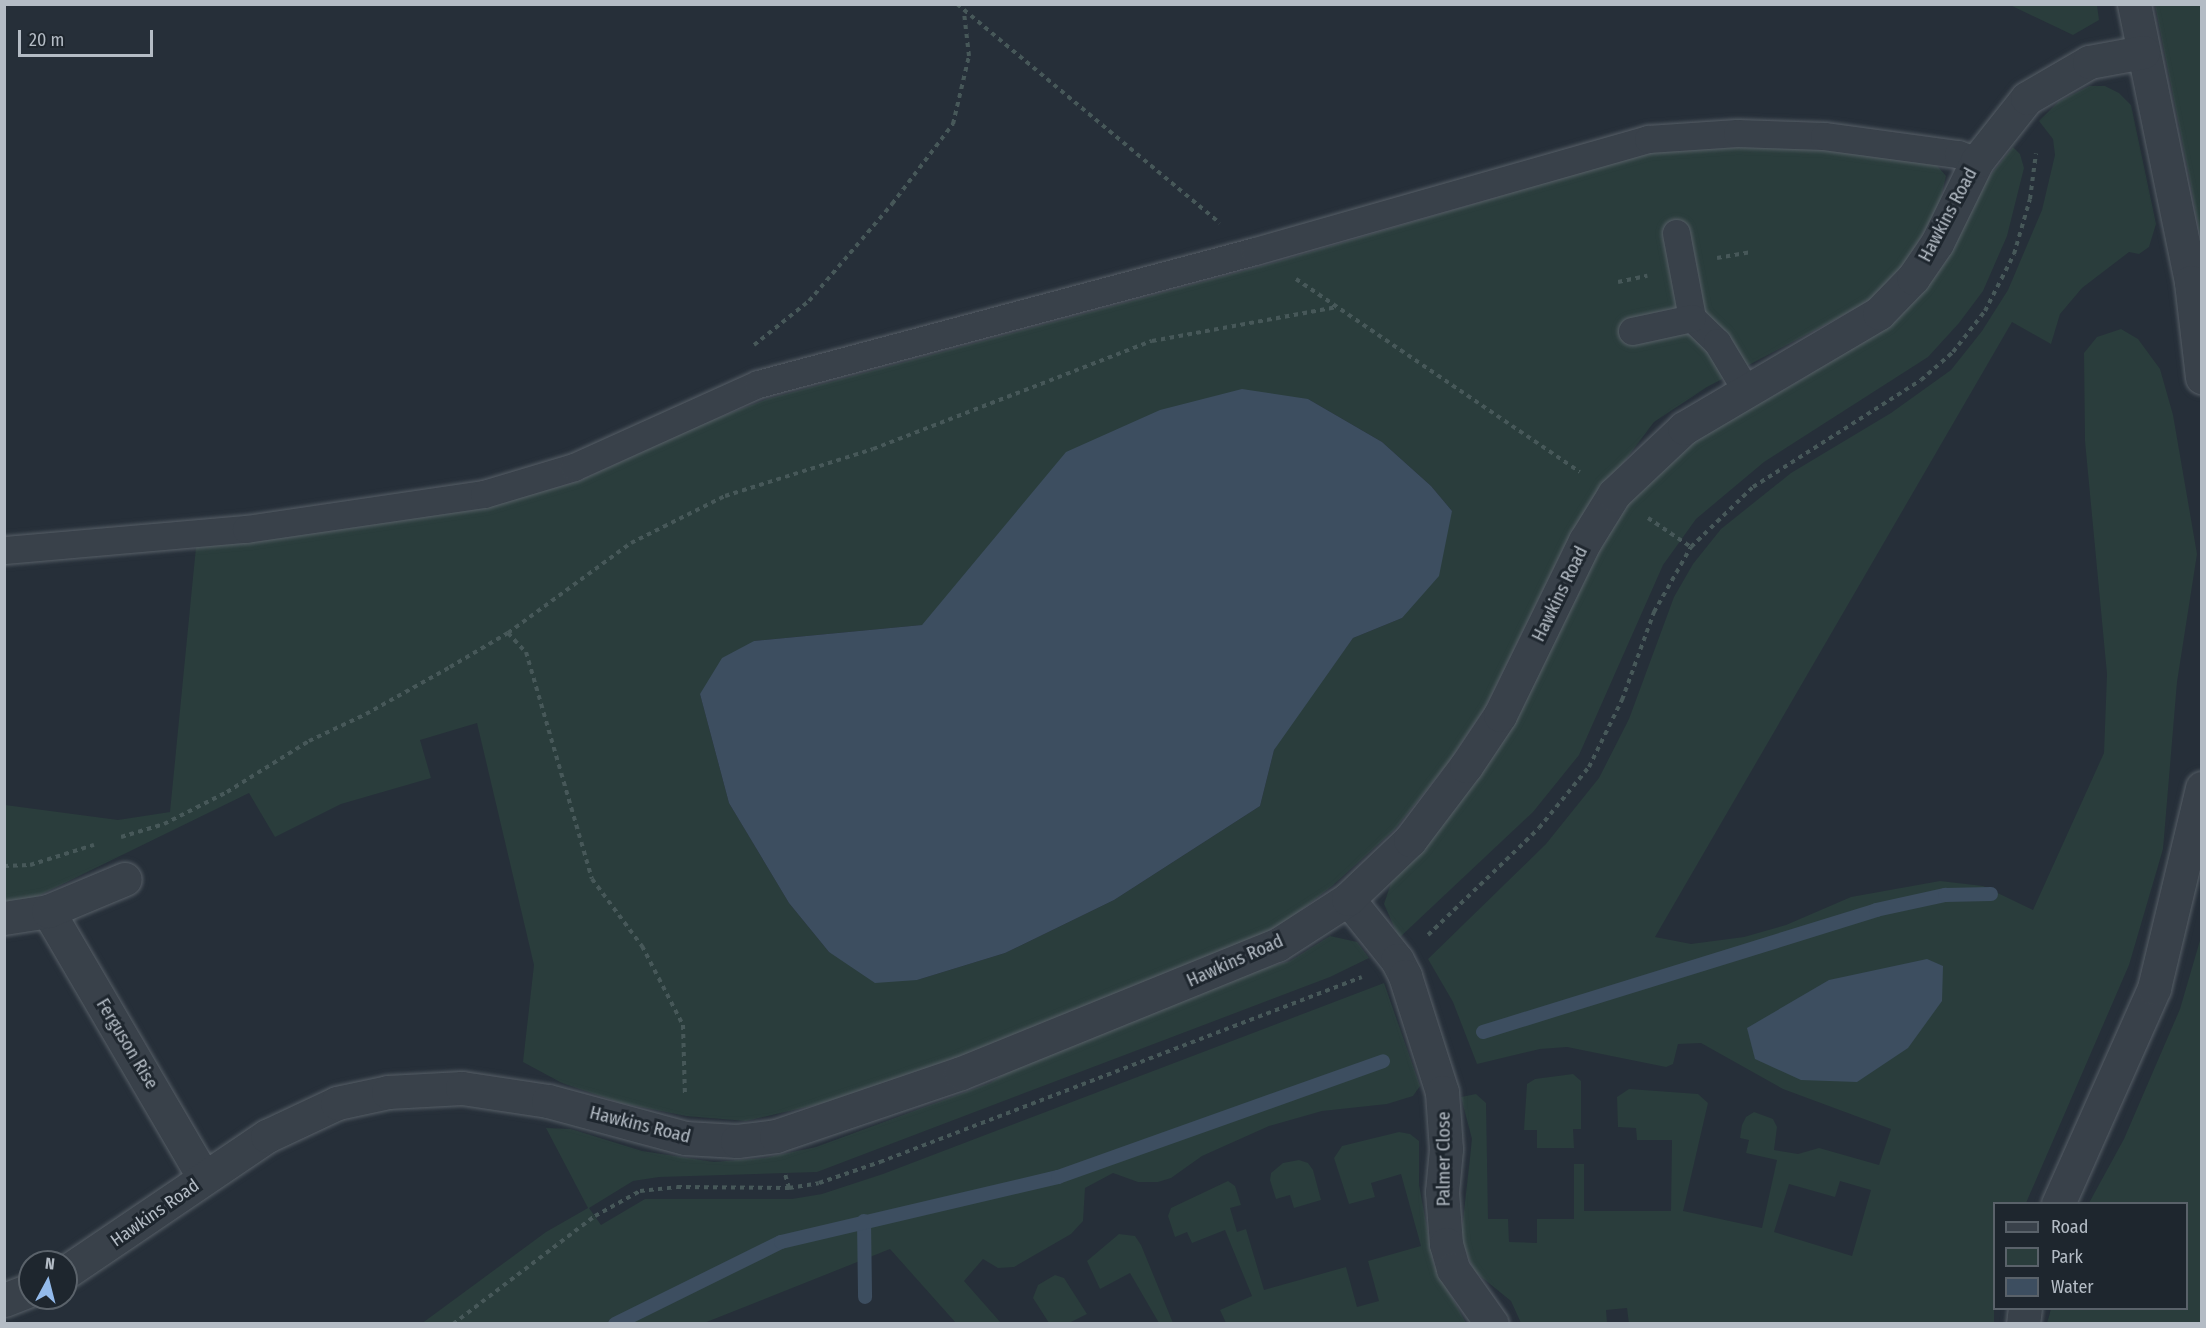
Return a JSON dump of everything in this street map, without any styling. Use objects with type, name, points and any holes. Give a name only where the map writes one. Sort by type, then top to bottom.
[{"type":"street","points":[[2134,4],[2191,282],[2202,377]]},
{"type":"street","name":"Hawkins Road","points":[[78,1264],[204,1178],[303,1116],[337,1103],[388,1092],[462,1088],[548,1101],[685,1138],[737,1141],[776,1136],[961,1073],[1277,945],[1348,899],[1410,840],[1500,715],[1585,541],[1614,494],[1684,428],[1879,313],[1912,278],[1937,243],[1977,161],[2027,98],[2057,78],[2089,62],[2143,52]]},
{"type":"street","points":[[2058,1202],[2154,988],[2202,788]]},
{"type":"street","points":[[4,918],[48,911],[125,879]]},
{"type":"street","name":"Palmer Close","points":[[1348,899],[1397,960],[1406,976],[1443,1092],[1446,1149],[1442,1192],[1446,1244],[1453,1269],[1492,1323]]},
{"type":"street","name":"Ferguson Rise","points":[[48,911],[204,1178]]},
{"type":"lane","points":[[4,550],[246,529],[484,494],[574,467],[758,384],[1255,251],[1648,139],[1737,133],[1824,136],[1958,154],[1977,161]]},
{"type":"lane","points":[[1676,233],[1692,318],[1717,342],[1746,390]]},
{"type":"lane","points":[[1632,332],[1692,318]]},
{"type":"path","points":[[957,4],[1255,251],[1691,547]]},
{"type":"path","points":[[750,348],[809,301],[892,204],[953,124],[969,56],[964,12]]},
{"type":"path","points":[[119,838],[164,824],[226,792],[309,741],[376,709],[508,633],[631,543],[725,496],[873,449],[1152,341],[1337,307]]},
{"type":"path","points":[[508,633],[525,652],[592,879],[642,946],[683,1025],[685,1138]]},
{"type":"path","points":[[4,866],[30,865],[97,844]]},
{"type":"path","points":[[453,1323],[595,1216],[640,1191],[676,1187],[789,1188],[776,1136]]},
{"type":"green space","points":[[2010,5],[2097,5],[2099,20],[2073,35]]},
{"type":"green space","points":[[2155,5],[2201,5],[2201,241],[2190,180]]},
{"type":"green space","points":[[2089,86],[2105,86],[2119,93],[2131,105],[2156,224],[2149,247],[2139,254],[2129,252],[2082,288],[2060,314],[2051,344],[2012,322],[1655,937],[1691,944],[1744,937],[1786,925],[1851,897],[1940,881],[1983,886],[2033,910],[2104,753],[2107,674],[2085,441],[2084,353],[2097,337],[2121,329],[2138,339],[2160,369],[2173,415],[2197,554],[2177,682],[2163,849],[2129,965],[2026,1202],[1993,1202],[1994,1323],[1629,1324],[1627,1308],[1606,1310],[1607,1323],[1521,1323],[1511,1301],[1474,1271],[1461,1239],[1472,1139],[1461,1097],[1476,1094],[1486,1103],[1488,1219],[1508,1219],[1509,1242],[1537,1243],[1537,1219],[1574,1219],[1574,1164],[1584,1164],[1584,1211],[1671,1211],[1672,1140],[1637,1140],[1636,1128],[1618,1127],[1617,1097],[1629,1089],[1698,1094],[1708,1103],[1683,1211],[1762,1228],[1777,1160],[1746,1153],[1749,1140],[1740,1138],[1742,1125],[1746,1117],[1754,1112],[1773,1119],[1777,1127],[1774,1150],[1798,1154],[1819,1148],[1879,1165],[1891,1129],[1783,1089],[1701,1043],[1678,1044],[1673,1064],[1666,1067],[1567,1047],[1540,1049],[1477,1064],[1453,1002],[1428,959],[1546,844],[1599,778],[1629,719],[1674,597],[1693,564],[1721,529],[1791,473],[1891,413],[1951,370],[1982,331],[2008,290],[2042,210],[2055,155],[2053,139],[2039,121],[2058,102]],"holes":[[[1840,1181],[1871,1190],[1852,1256],[1774,1232],[1789,1184],[1835,1197]]]},
{"type":"green space","points":[[1742,147],[1823,148],[1934,162],[1946,176],[1939,206],[1903,268],[1868,302],[1707,387],[1654,422],[1572,531],[1485,708],[1448,763],[1394,830],[1332,886],[1270,934],[1208,963],[859,1095],[746,1121],[686,1116],[621,1103],[562,1083],[523,1062],[534,965],[477,723],[420,740],[431,778],[341,804],[275,837],[249,793],[34,898],[5,904],[5,805],[118,820],[170,812],[196,547],[482,508],[579,481],[699,425],[767,399],[1273,263],[1650,152]],"holes":[[[1308,399],[1382,442],[1431,486],[1452,511],[1402,618],[1353,638],[1290,724],[1274,750],[1260,806],[1114,900],[1005,953],[917,980],[829,952],[789,903],[729,803],[700,694],[754,641],[922,625]]]},
{"type":"green space","points":[[2013,147],[2020,154],[2024,168],[2007,236],[1983,291],[1959,323],[1928,357],[1764,462],[1696,519],[1663,565],[1579,755],[1533,812],[1399,938],[1384,904],[1392,880],[1428,845],[1626,499],[1675,451],[1799,381],[1856,342]]},
{"type":"green space","points":[[1330,936],[1357,942],[1369,958],[1330,977],[817,1172],[659,1177],[633,1181],[589,1208],[601,1225],[645,1199],[792,1199],[822,1194],[883,1174],[1384,983],[1420,1086],[1413,1096],[1387,1104],[1322,1111],[1269,1126],[1202,1156],[1171,1178],[1158,1182],[1138,1182],[1113,1173],[1085,1188],[1083,1221],[1071,1234],[1014,1267],[998,1268],[983,1259],[964,1281],[1001,1323],[956,1323],[890,1249],[704,1323],[421,1324],[546,1232],[588,1208],[546,1128],[571,1129],[642,1151],[714,1162],[764,1158],[816,1147],[990,1083],[1041,1051],[1227,978],[1290,961]]},
{"type":"green space","points":[[2201,937],[2201,1323],[2047,1323],[2051,1310],[2188,1310],[2188,1202],[2090,1202],[2124,1139],[2180,1009]]},
{"type":"green space","points":[[1573,1074],[1581,1081],[1581,1129],[1573,1129],[1574,1148],[1537,1148],[1537,1130],[1524,1130],[1527,1084],[1535,1079]]},
{"type":"green space","points":[[1399,1132],[1410,1134],[1419,1141],[1419,1185],[1434,1265],[1466,1323],[1226,1323],[1220,1310],[1252,1296],[1225,1230],[1192,1243],[1187,1232],[1175,1237],[1168,1216],[1171,1208],[1228,1181],[1235,1186],[1241,1205],[1230,1208],[1237,1232],[1246,1229],[1264,1290],[1346,1267],[1357,1307],[1379,1301],[1368,1261],[1421,1246],[1401,1174],[1371,1183],[1375,1197],[1349,1204],[1334,1158],[1342,1146]]},
{"type":"green space","points":[[1299,1160],[1308,1163],[1313,1170],[1321,1200],[1294,1208],[1290,1195],[1276,1199],[1270,1180],[1271,1173],[1283,1163]]},
{"type":"green space","points":[[1119,1234],[1135,1236],[1141,1245],[1173,1323],[1159,1323],[1130,1273],[1100,1289],[1087,1261]]},
{"type":"green space","points":[[1055,1275],[1064,1278],[1087,1314],[1069,1323],[1049,1323],[1033,1298],[1038,1285]]},
{"type":"water","points":[[1242,389],[1308,399],[1382,442],[1431,486],[1452,511],[1439,576],[1402,618],[1353,638],[1274,750],[1260,806],[1114,900],[1005,953],[917,980],[875,983],[829,952],[789,903],[729,803],[700,694],[722,658],[754,641],[922,625],[1066,452],[1160,410]]},
{"type":"water","points":[[1927,959],[1943,966],[1942,1001],[1908,1048],[1857,1082],[1801,1080],[1755,1059],[1747,1028],[1829,980]]},
{"type":"waterway","points":[[1483,1032],[1876,910],[1945,895],[1991,894]]},
{"type":"waterway","points":[[615,1324],[781,1242],[1058,1177],[1383,1061]]},
{"type":"waterway","points":[[864,1221],[865,1297]]}]
